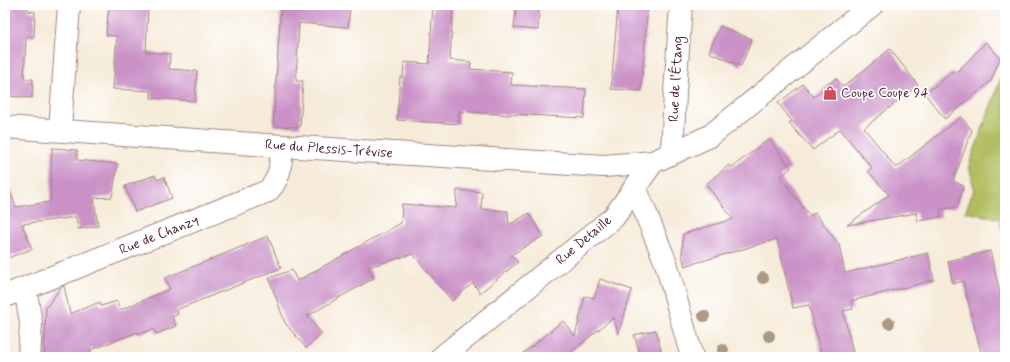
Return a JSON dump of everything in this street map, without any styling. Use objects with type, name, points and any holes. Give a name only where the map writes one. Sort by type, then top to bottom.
[{"type":"street","points":[[60,130],[69,5]]},
{"type":"street","name":"Rue de l'Étang","points":[[672,153],[681,5]]},
{"type":"street","name":"Rue Detaille","points":[[442,357],[614,217],[653,162],[710,136],[872,5]]},
{"type":"street","name":"Rue du Plessis-Trévise","points":[[5,126],[282,146],[604,166],[653,162]]},
{"type":"street","name":"Rue de Chanzy","points":[[5,296],[268,191],[276,182],[280,171],[282,146]]},
{"type":"street","points":[[635,187],[666,263],[692,357]]},
{"type":"street","points":[[26,288],[31,323],[29,357]]},
{"type":"green space","points":[[1005,67],[1005,244],[1000,219],[965,212],[974,189],[969,165]]},
{"type":"building","points":[[5,5],[28,5],[28,11],[35,12],[34,37],[26,37],[24,79],[33,79],[32,98],[9,96],[9,91],[5,90]]},
{"type":"building","points":[[109,5],[148,5],[146,52],[170,54],[169,69],[197,71],[195,101],[151,98],[151,91],[113,89],[117,36],[106,35]]},
{"type":"building","points":[[281,5],[350,5],[348,27],[299,23],[296,81],[303,81],[300,127],[273,126]]},
{"type":"building","points":[[433,5],[453,5],[450,60],[471,62],[470,69],[512,72],[511,85],[586,89],[584,118],[459,111],[459,124],[397,120],[400,77],[403,77],[404,62],[429,64]]},
{"type":"building","points":[[618,5],[648,5],[641,91],[611,89]]},
{"type":"building","points":[[516,8],[539,9],[538,30],[514,28]]},
{"type":"building","points":[[720,26],[752,39],[741,66],[709,52]]},
{"type":"building","points":[[986,42],[1000,58],[991,81],[945,119],[925,94],[953,71],[955,74]]},
{"type":"building","points":[[890,49],[918,85],[864,128],[896,168],[961,117],[972,130],[953,181],[964,186],[957,207],[940,210],[941,217],[918,221],[916,213],[847,225],[889,195],[868,171],[872,168],[840,129],[813,150],[789,123],[792,121],[778,103],[803,84],[814,97],[836,78],[843,87]]},
{"type":"building","points":[[769,139],[791,168],[780,177],[810,216],[815,213],[839,245],[845,273],[928,253],[934,280],[851,301],[853,309],[843,311],[854,357],[822,357],[809,305],[793,308],[777,239],[685,266],[682,255],[683,234],[733,219],[706,184],[729,165],[731,168]]},
{"type":"building","points":[[52,148],[77,150],[77,160],[118,164],[112,197],[94,198],[98,226],[78,229],[76,217],[22,224],[32,249],[5,259],[5,183],[7,182],[16,207],[50,202]]},
{"type":"building","points":[[155,175],[157,180],[164,177],[172,198],[135,212],[125,186]]},
{"type":"building","points":[[457,190],[482,192],[481,209],[508,211],[509,225],[529,213],[543,236],[511,255],[518,262],[480,293],[473,283],[452,301],[413,254],[368,267],[374,278],[307,316],[322,334],[306,348],[285,323],[269,278],[292,270],[297,281],[401,223],[402,204],[456,208]]},
{"type":"building","points":[[268,236],[281,268],[176,310],[178,314],[172,317],[176,326],[156,334],[154,329],[139,334],[138,332],[90,350],[92,357],[44,357],[46,308],[61,287],[64,286],[70,314],[100,302],[101,306],[117,301],[120,310],[170,289],[165,278]]},
{"type":"building","points":[[990,251],[1005,314],[1005,357],[982,357],[963,281],[953,284],[948,261]]},
{"type":"building","points":[[600,279],[632,290],[618,334],[614,317],[565,357],[519,357],[563,321],[575,336],[585,296],[594,298]]},
{"type":"building","points":[[656,330],[662,354],[650,357],[641,357],[634,335]]},
{"type":"place","name":"Coupe Coupe 94","points":[[830,93]]}]
